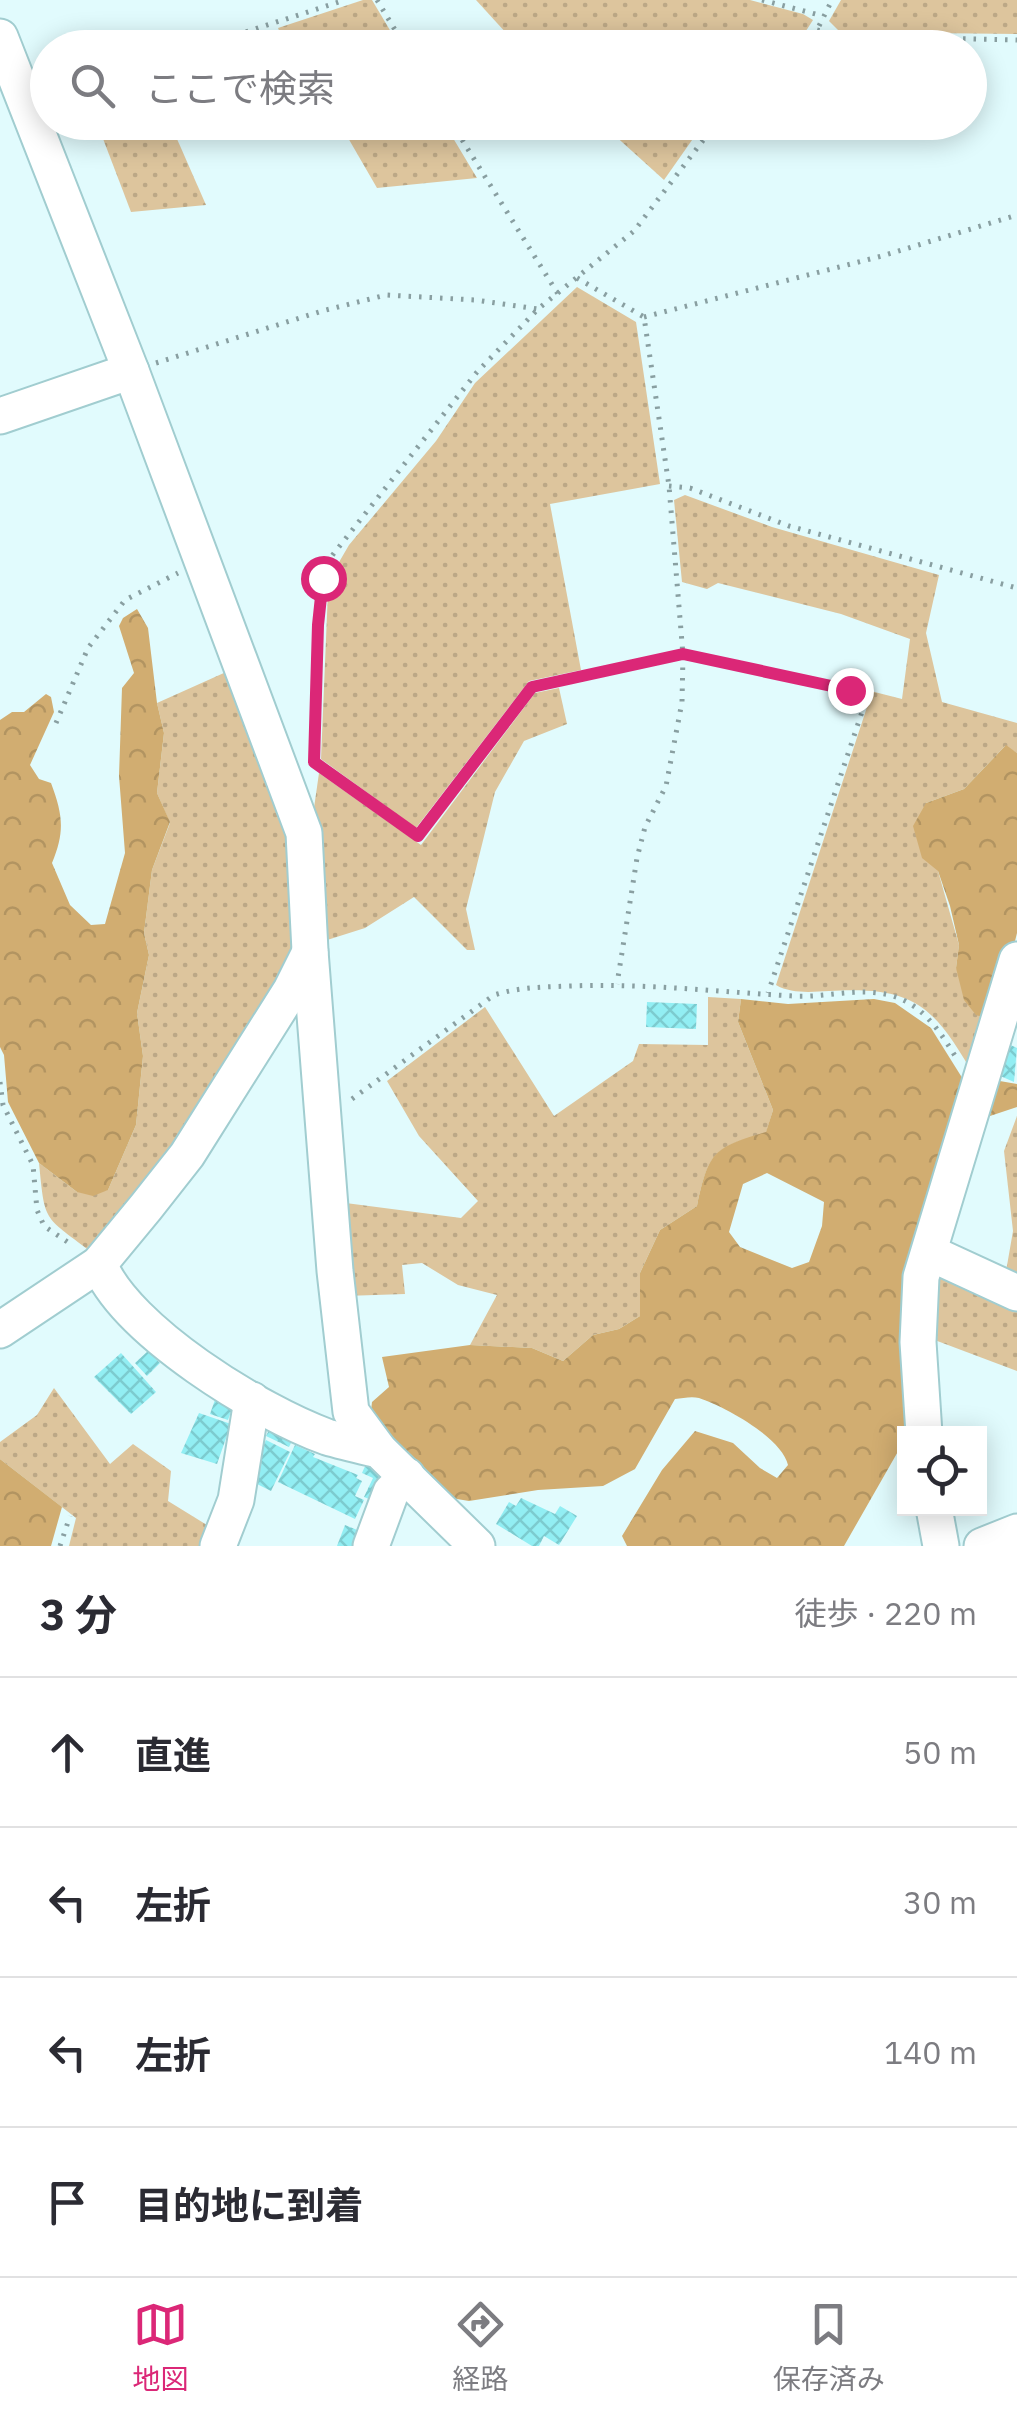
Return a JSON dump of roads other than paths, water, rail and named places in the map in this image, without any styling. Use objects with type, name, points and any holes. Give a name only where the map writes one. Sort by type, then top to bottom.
[{"type":"street","points":[[0,37],[30,113]]},
{"type":"street","points":[[40,140],[304,833],[335,1270],[351,1412],[380,1450],[477,1546]]},
{"type":"street","points":[[0,416],[131,371]]},
{"type":"street","points":[[0,1330],[99,1264],[187,1155],[291,990],[310,951]]},
{"type":"street","points":[[924,1426],[918,1302],[921,1276],[1017,960]]},
{"type":"street","points":[[930,1253],[1017,1293]]},
{"type":"street","points":[[99,1264],[106,1282],[146,1326],[197,1365],[252,1400],[327,1436],[380,1450]]},
{"type":"street","points":[[218,1546],[236,1500],[252,1400]]},
{"type":"street","points":[[371,1546],[391,1492],[407,1476]]},
{"type":"street","points":[[935,1516],[940,1546]]},
{"type":"street","points":[[982,1546],[1017,1532]]}]
